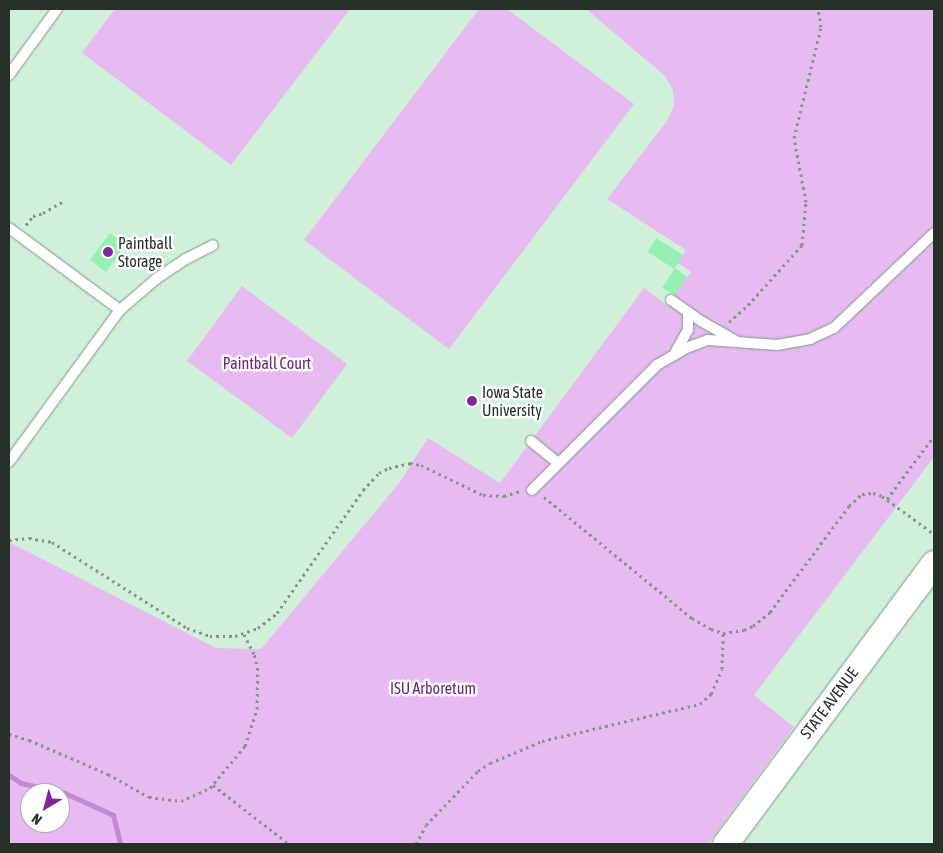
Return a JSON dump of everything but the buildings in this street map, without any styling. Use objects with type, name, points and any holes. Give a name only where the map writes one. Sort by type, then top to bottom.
[{"type":"street","name":"STATE AVENUE","points":[[725,844],[934,563]]},
{"type":"lane","points":[[9,75],[57,9]]},
{"type":"lane","points":[[9,228],[120,310]]},
{"type":"lane","points":[[532,490],[557,462],[658,365],[674,355],[708,340],[742,344],[777,345],[810,339],[834,328],[934,233]]},
{"type":"lane","points":[[9,462],[120,310],[156,279],[186,259],[213,245]]},
{"type":"lane","points":[[671,300],[718,331],[742,344]]},
{"type":"lane","points":[[674,355],[688,330],[688,312]]},
{"type":"lane","points":[[531,441],[557,462]]},
{"type":"path","points":[[718,331],[748,305],[802,245],[806,202],[794,138],[821,27],[818,9]]},
{"type":"path","points":[[18,235],[33,216],[43,213],[62,202]]},
{"type":"path","points":[[887,499],[934,436]]},
{"type":"path","points":[[9,540],[29,538],[52,542],[163,614],[198,632],[224,637],[244,634],[258,628],[277,613],[363,490],[375,477],[389,468],[405,464],[422,464],[483,495],[504,496],[532,490],[570,516],[692,618],[723,633],[744,630],[753,626],[770,612],[855,499],[867,492],[887,499],[934,534]]},
{"type":"path","points":[[416,844],[426,825],[478,770],[490,763],[542,741],[700,704],[711,694],[722,669],[723,633]]},
{"type":"path","points":[[9,734],[29,740],[108,774],[149,797],[181,801],[212,785],[244,746],[257,709],[258,670],[254,654],[244,634]]},
{"type":"path","points":[[212,785],[289,844]]},
{"type":"shaded area","name":"Iowa State University","points":[[9,9],[934,9],[934,844],[9,844]]},
{"type":"green space","points":[[115,9],[350,9],[231,165],[82,53]]},
{"type":"green space","points":[[479,9],[507,9],[634,104],[449,349],[304,240]]},
{"type":"green space","name":"ISU Arboretum","points":[[586,9],[934,9],[934,457],[754,695],[794,727],[708,844],[9,844],[9,542],[216,648],[261,649],[400,482],[428,438],[500,483],[644,288],[667,305],[691,272],[678,263],[686,250],[607,199],[667,121],[674,105],[673,90],[665,76]]},
{"type":"green space","name":"Paintball Court","points":[[242,286],[347,364],[292,438],[187,361]]},
{"type":"waterway","points":[[9,775],[21,783],[65,793],[113,815],[120,844]]},
{"type":"place","name":"Paintball Storage","points":[[108,252]]},
{"type":"place","name":"Iowa State University","points":[[472,401]]}]
